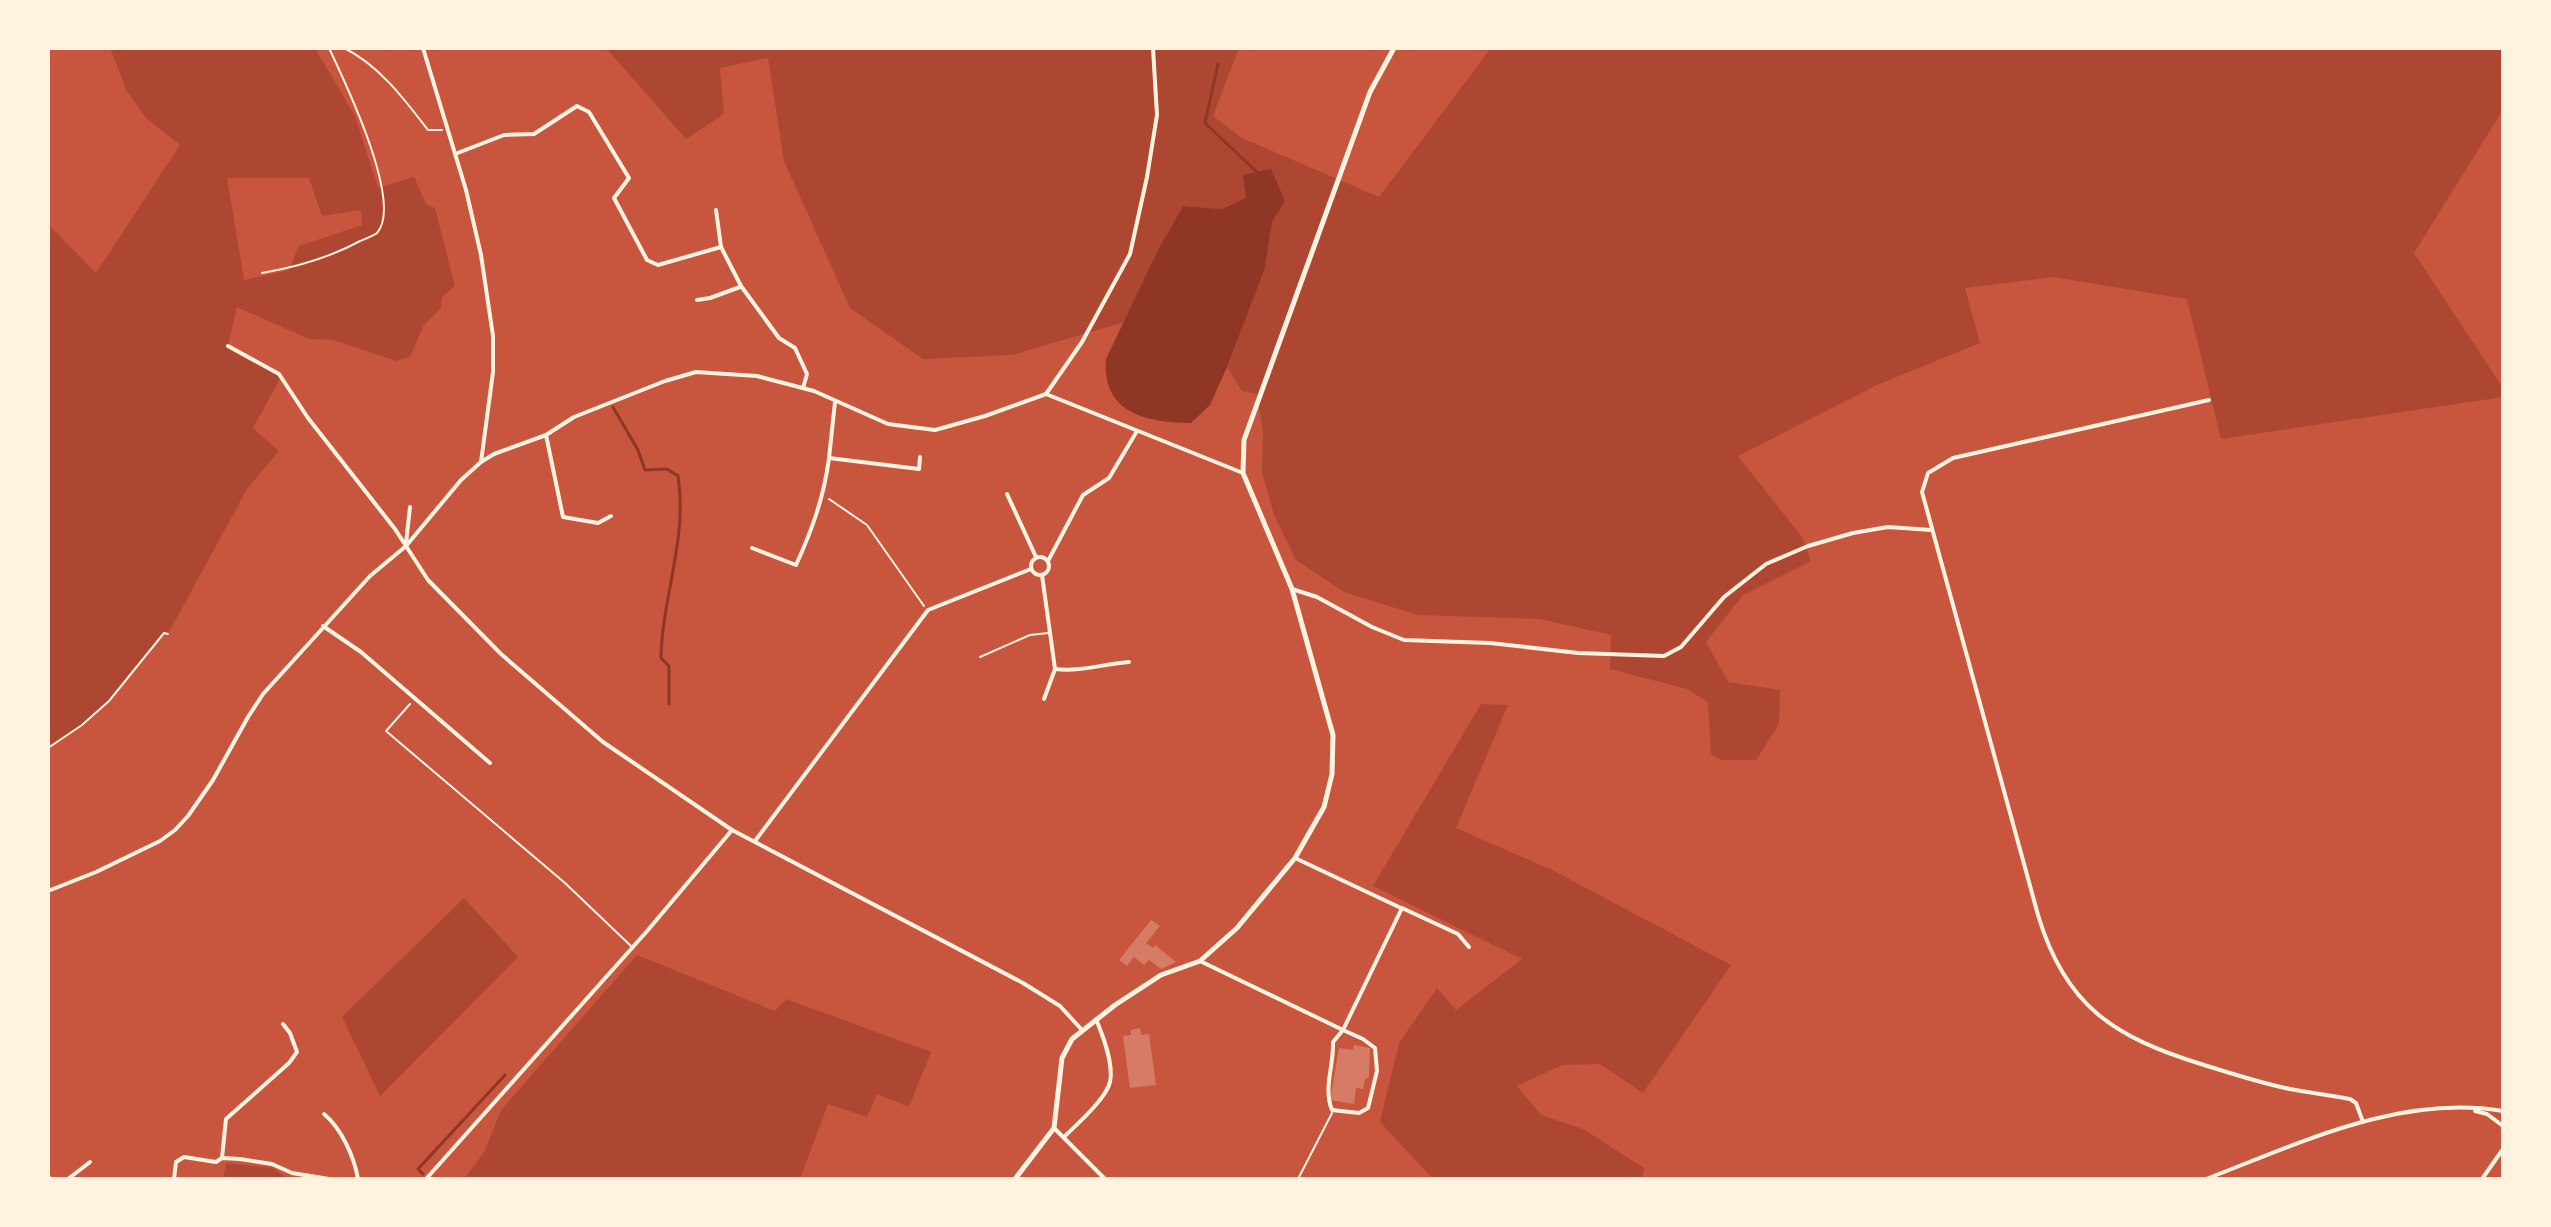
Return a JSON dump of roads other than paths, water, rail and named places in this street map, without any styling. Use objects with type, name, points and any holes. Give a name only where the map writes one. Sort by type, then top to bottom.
[{"type":"street","points":[[423,48],[481,255],[493,336],[493,372],[481,462]]},
{"type":"street","points":[[48,891],[96,872],[160,841],[175,830],[213,780],[263,694],[370,576],[406,546],[452,491],[481,462],[494,454],[546,435],[574,417],[696,372],[757,376],[803,388],[888,424],[935,430],[1046,394],[1082,342],[1130,254],[1157,115],[1153,48]]},
{"type":"street","points":[[1015,1179],[1054,1128],[1066,1046],[1096,1019],[1161,975],[1200,961],[1258,905],[1295,858],[1324,807],[1333,756],[1333,735],[1292,589],[1243,473],[1244,440],[1370,92],[1394,48]]},
{"type":"street","points":[[455,154],[504,135],[534,134],[577,106],[589,112],[629,178],[614,198],[647,260],[658,265],[721,247]]},
{"type":"street","points":[[716,210],[721,247],[741,286],[779,338],[795,348],[807,374],[803,388]]},
{"type":"street","points":[[697,300],[741,286]]},
{"type":"street","points":[[228,346],[279,374],[308,418],[360,481],[428,580],[501,654],[603,742],[732,830],[1023,983],[1060,1006],[1082,1030]]},
{"type":"street","points":[[1046,394],[1243,473]]},
{"type":"street","points":[[2209,400],[1945,461],[1928,473],[1922,492],[2038,915],[2051,952],[2069,983],[2101,1017],[2137,1041],[2275,1086],[2350,1099],[2356,1103],[2363,1122]]},
{"type":"street","points":[[752,548],[796,565],[814,526],[823,496],[835,402]]},
{"type":"street","points":[[1031,569],[1042,575],[1049,570],[1048,561],[1083,495],[1109,478],[1137,431]]},
{"type":"street","points":[[546,435],[563,517],[598,523],[611,516]]},
{"type":"street","points":[[829,458],[919,469],[920,457]]},
{"type":"street","points":[[1007,494],[1036,557]]},
{"type":"street","points":[[406,546],[410,507]]},
{"type":"street","points":[[1292,589],[1317,597],[1372,627],[1404,640],[1490,643],[1578,653],[1654,657],[1672,654],[1691,638],[1724,597],[1766,564],[1808,546],[1853,533],[1888,527],[1931,530]]},
{"type":"street","points":[[1031,569],[1036,557],[1044,557],[1048,561]]},
{"type":"street","points":[[755,841],[928,610],[1031,569]]},
{"type":"street","points":[[1042,575],[1055,669],[1044,699]]},
{"type":"street","points":[[323,626],[361,652],[490,763]]},
{"type":"street","points":[[1055,669],[1073,671],[1129,662]]},
{"type":"street","points":[[426,1179],[732,830]]},
{"type":"street","points":[[1295,858],[1458,934],[1469,947]]},
{"type":"street","points":[[1200,961],[1343,1030],[1363,1039],[1375,1048],[1377,1071],[1368,1108],[1359,1113],[1332,1110],[1326,1097],[1334,1058],[1333,1042],[1343,1030],[1402,908]]},
{"type":"street","points":[[1064,1137],[1096,1104],[1110,1083],[1107,1047],[1096,1019]]},
{"type":"street","points":[[222,1158],[226,1119],[289,1063],[297,1052],[283,1024]]},
{"type":"street","points":[[2461,1108],[2487,1114],[2503,1126]]},
{"type":"street","points":[[2206,1179],[2363,1122],[2402,1112],[2461,1108],[2503,1111]]},
{"type":"street","points":[[324,1114],[335,1123],[356,1167],[358,1179]]},
{"type":"street","points":[[1054,1128],[1105,1179]]},
{"type":"street","points":[[2482,1179],[2503,1149]]},
{"type":"street","points":[[174,1179],[176,1162],[184,1157],[216,1162],[222,1158],[272,1164],[292,1173],[329,1179]]},
{"type":"street","points":[[68,1179],[90,1162]]},
{"type":"lane","points":[[980,657],[1030,635],[1050,633]]},
{"type":"lane","points":[[410,704],[386,731],[565,883],[632,947]]},
{"type":"lane","points":[[1298,1179],[1332,1116],[1332,1110]]},
{"type":"waterway","points":[[1218,64],[1205,123],[1260,175]]},
{"type":"waterway","points":[[613,407],[638,450],[645,470],[667,469],[678,476],[680,522],[661,658],[669,666],[669,704]]},
{"type":"waterway","points":[[423,1174],[418,1169],[505,1075]]}]
